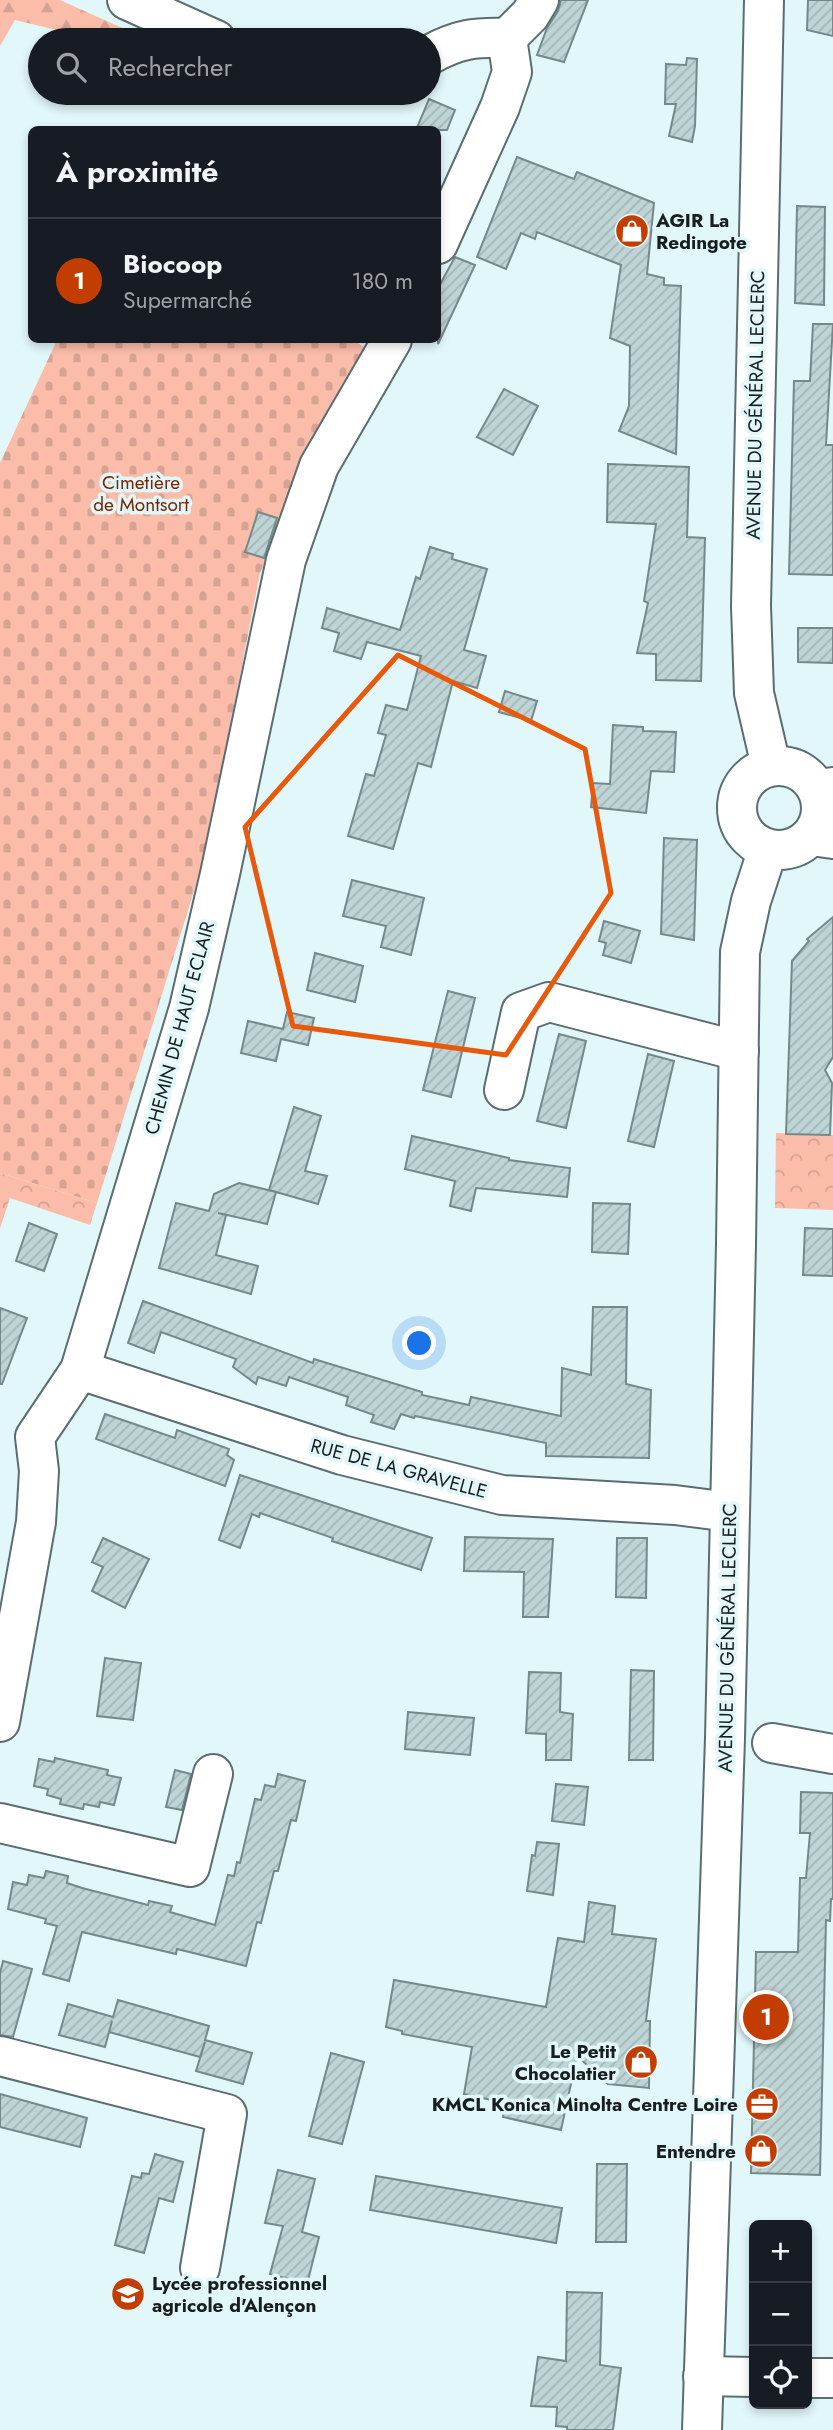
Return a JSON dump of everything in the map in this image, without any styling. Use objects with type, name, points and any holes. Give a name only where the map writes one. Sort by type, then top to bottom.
[{"type":"street","points":[[127,0],[189,28]]},
{"type":"street","points":[[441,48],[474,37],[507,38],[530,15],[539,0]]},
{"type":"street","name":"AVENUE DU GÉNÉRAL LECLERC","points":[[764,0],[751,606],[754,693],[771,766]]},
{"type":"street","points":[[441,237],[500,107],[512,72],[507,38]]},
{"type":"street","name":"CHEMIN DE HAUT ECLAIR","points":[[0,1722],[36,1521],[39,1471],[35,1437],[80,1370],[189,1008],[286,560],[319,466],[390,343]]},
{"type":"street","points":[[771,766],[789,766],[825,788],[821,798],[822,838],[791,849],[768,849],[747,835],[737,813],[741,788],[759,770],[771,766]]},
{"type":"street","name":"AVENUE DU GÉNÉRAL LECLERC","points":[[702,2430],[725,1738],[740,952],[751,901],[768,849]]},
{"type":"street","points":[[503,1090],[521,1012],[549,1002],[739,1051]]},
{"type":"street","name":"RUE DE LA GRAVELLE","points":[[80,1370],[342,1455],[502,1495],[675,1505],[730,1512]]},
{"type":"street","points":[[772,1743],[833,1754]]},
{"type":"street","points":[[0,1823],[190,1867],[213,1774]]},
{"type":"street","points":[[0,2056],[227,2114],[200,2268]]},
{"type":"street","points":[[704,2376],[749,2377]]},
{"type":"street","points":[[812,2378],[833,2378]]},
{"type":"highlighted area","points":[[398,655],[585,749],[611,893],[506,1055],[293,1026],[245,827]]},
{"type":"green space","points":[[0,0],[60,0],[122,28],[49,28],[15,20],[0,46]]},
{"type":"green space","name":"Cimetière de Montsort","points":[[56,343],[358,343],[367,349],[260,573],[204,859],[97,1203],[0,1173],[0,463]]},
{"type":"green space","points":[[776,1133],[833,1135],[833,1210],[775,1208]]},
{"type":"green space","points":[[0,1173],[97,1203],[90,1225],[10,1198],[0,1228]]},
{"type":"building","points":[[561,0],[588,0],[564,62],[537,55]]},
{"type":"building","points":[[808,0],[833,0],[833,36],[807,30]]},
{"type":"building","points":[[687,58],[697,59],[692,142],[669,136],[676,104],[665,104],[666,64],[686,65]]},
{"type":"building","points":[[441,104],[455,110],[447,130],[441,130],[441,126],[418,126],[426,105]]},
{"type":"building","points":[[517,157],[574,179],[577,172],[654,203],[647,274],[664,278],[664,285],[681,286],[676,454],[619,431],[629,406],[630,346],[610,338],[621,265],[537,232],[535,239],[521,233],[506,269],[477,257]]},
{"type":"building","points":[[797,206],[825,207],[824,305],[795,303]]},
{"type":"building","points":[[455,257],[475,265],[441,338],[441,283]]},
{"type":"building","points":[[813,324],[833,324],[826,445],[833,445],[833,575],[789,574],[794,381],[810,381]]},
{"type":"building","points":[[504,389],[538,406],[513,455],[477,437]]},
{"type":"building","points":[[608,464],[689,467],[687,537],[705,538],[701,681],[656,680],[656,654],[637,653],[648,603],[644,601],[656,524],[607,522]]},
{"type":"building","points":[[258,512],[277,518],[264,558],[245,552]]},
{"type":"building","points":[[430,547],[453,554],[452,559],[487,569],[464,650],[486,656],[477,688],[453,681],[431,767],[418,763],[393,849],[348,836],[366,774],[374,776],[386,735],[378,733],[386,705],[407,710],[421,656],[367,642],[361,659],[334,651],[339,633],[322,628],[327,608],[400,630],[416,577],[420,579]]},
{"type":"building","points":[[798,628],[833,628],[833,663],[798,662]]},
{"type":"building","points":[[505,691],[537,701],[531,721],[499,712]]},
{"type":"building","points":[[613,725],[643,727],[643,731],[676,732],[674,772],[651,771],[646,813],[591,807],[593,783],[610,784]]},
{"type":"building","points":[[664,838],[697,840],[694,940],[661,934]]},
{"type":"building","points":[[352,880],[424,898],[411,955],[381,947],[386,926],[343,916]]},
{"type":"building","points":[[833,917],[833,1057],[825,1070],[832,1083],[830,1135],[786,1134],[792,961],[809,941],[807,939]]},
{"type":"building","points":[[604,921],[640,931],[631,963],[603,955],[606,943],[599,941]]},
{"type":"building","points":[[315,953],[363,966],[355,1002],[307,990]]},
{"type":"building","points":[[448,991],[475,998],[451,1097],[423,1090]]},
{"type":"building","points":[[287,1012],[314,1018],[308,1045],[281,1039],[276,1061],[241,1053],[248,1021],[283,1029]]},
{"type":"building","points":[[559,1034],[586,1041],[566,1128],[537,1121]]},
{"type":"building","points":[[648,1054],[674,1061],[654,1147],[628,1141]]},
{"type":"building","points":[[294,1107],[321,1116],[305,1171],[327,1176],[318,1204],[269,1190]]},
{"type":"building","points":[[412,1136],[509,1160],[570,1168],[567,1197],[476,1188],[471,1211],[450,1206],[455,1181],[405,1169]]},
{"type":"building","points":[[239,1183],[276,1192],[267,1224],[218,1213],[226,1215],[216,1255],[258,1266],[251,1294],[159,1268],[176,1203],[209,1211],[214,1194]]},
{"type":"building","points":[[593,1203],[630,1204],[628,1254],[592,1252]]},
{"type":"building","points":[[29,1223],[57,1234],[44,1271],[16,1261]]},
{"type":"building","points":[[805,1228],[833,1229],[833,1276],[803,1275]]},
{"type":"building","points":[[143,1301],[313,1363],[314,1359],[422,1392],[422,1395],[469,1405],[471,1397],[561,1416],[562,1368],[591,1375],[593,1307],[627,1307],[626,1384],[651,1390],[649,1458],[546,1456],[546,1443],[401,1414],[394,1429],[371,1422],[374,1415],[346,1405],[348,1397],[289,1377],[286,1386],[258,1377],[256,1384],[233,1367],[236,1359],[161,1332],[154,1353],[128,1343]]},
{"type":"building","points":[[0,1308],[27,1318],[2,1384],[0,1384]]},
{"type":"building","points":[[105,1414],[175,1438],[177,1430],[229,1449],[227,1455],[234,1460],[225,1486],[96,1439]]},
{"type":"building","points":[[240,1475],[432,1538],[421,1570],[332,1541],[333,1538],[260,1513],[259,1517],[252,1514],[240,1548],[219,1540]]},
{"type":"building","points":[[465,1537],[553,1539],[548,1617],[523,1617],[524,1572],[464,1571]]},
{"type":"building","points":[[103,1538],[149,1559],[125,1608],[92,1591],[103,1567],[92,1562]]},
{"type":"building","points":[[617,1538],[647,1538],[646,1598],[616,1597]]},
{"type":"building","points":[[105,1658],[141,1663],[133,1720],[97,1716]]},
{"type":"building","points":[[631,1670],[654,1671],[653,1760],[629,1760]]},
{"type":"building","points":[[529,1672],[561,1673],[560,1712],[573,1714],[571,1760],[546,1760],[546,1734],[526,1733]]},
{"type":"building","points":[[408,1712],[474,1718],[470,1755],[405,1749]]},
{"type":"building","points":[[55,1758],[108,1770],[107,1775],[121,1778],[114,1805],[100,1802],[99,1807],[84,1804],[83,1809],[60,1804],[61,1799],[47,1795],[48,1789],[34,1786],[39,1759],[54,1762]]},
{"type":"building","points":[[175,1770],[191,1774],[182,1810],[166,1807]]},
{"type":"building","points":[[278,1774],[305,1781],[296,1821],[291,1820],[278,1871],[274,1871],[261,1923],[257,1922],[246,1966],[177,1949],[176,1954],[82,1932],[69,1981],[43,1974],[57,1926],[45,1923],[46,1919],[8,1909],[13,1882],[27,1885],[29,1875],[44,1878],[46,1871],[68,1876],[67,1883],[82,1888],[148,1905],[149,1901],[172,1906],[170,1912],[215,1925],[228,1875],[234,1876],[237,1862],[240,1863],[255,1799],[261,1800],[265,1785],[275,1787]]},
{"type":"building","points":[[556,1784],[588,1787],[584,1825],[552,1821]]},
{"type":"building","points":[[801,1792],[833,1793],[833,1899],[830,1921],[826,1920],[820,2175],[751,2173],[756,1952],[798,1952],[800,1878],[806,1878],[810,1833],[800,1833]]},
{"type":"building","points":[[537,1842],[559,1844],[553,1895],[527,1891],[532,1855],[535,1856]]},
{"type":"building","points":[[589,1902],[615,1906],[612,1934],[656,1939],[646,2021],[650,2021],[649,2088],[608,2084],[577,2056],[561,2130],[503,2117],[505,2103],[464,2094],[472,2047],[402,2034],[402,2031],[386,2027],[394,1980],[546,2007],[558,1938],[584,1942]]},
{"type":"building","points":[[3,1961],[32,1969],[13,2037],[0,2035],[0,1973]]},
{"type":"building","points":[[118,2000],[209,2026],[205,2040],[252,2053],[243,2084],[196,2071],[205,2042],[200,2057],[109,2032],[105,2047],[59,2035],[68,2004],[113,2017]]},
{"type":"building","points":[[331,2053],[364,2062],[342,2144],[309,2136]]},
{"type":"building","points":[[0,2094],[87,2118],[80,2147],[0,2127]]},
{"type":"building","points":[[155,2154],[183,2162],[173,2202],[159,2198],[144,2253],[115,2245],[132,2176],[141,2178],[142,2173],[149,2174]]},
{"type":"building","points":[[597,2164],[627,2164],[626,2242],[596,2242]]},
{"type":"building","points":[[278,2170],[315,2179],[302,2232],[319,2237],[307,2284],[270,2274],[283,2226],[265,2223]]},
{"type":"building","points":[[376,2176],[562,2208],[556,2243],[370,2210]]},
{"type":"building","points":[[567,2292],[602,2293],[600,2365],[621,2368],[613,2430],[567,2430],[567,2427],[556,2426],[557,2407],[531,2406],[538,2357],[566,2361]]},
{"type":"place","name":"AGIR La Redingote","points":[[632,231]]},
{"type":"place","name":"Biocoop","points":[[766,2017]]},
{"type":"place","name":"Le Petit Chocolatier","points":[[641,2062]]},
{"type":"place","name":"KMCL Konica Minolta Centre Loire","points":[[762,2104]]},
{"type":"place","name":"Entendre","points":[[761,2151]]},
{"type":"place","name":"Lycée professionnel agricole d'Alençon","points":[[128,2294]]}]
